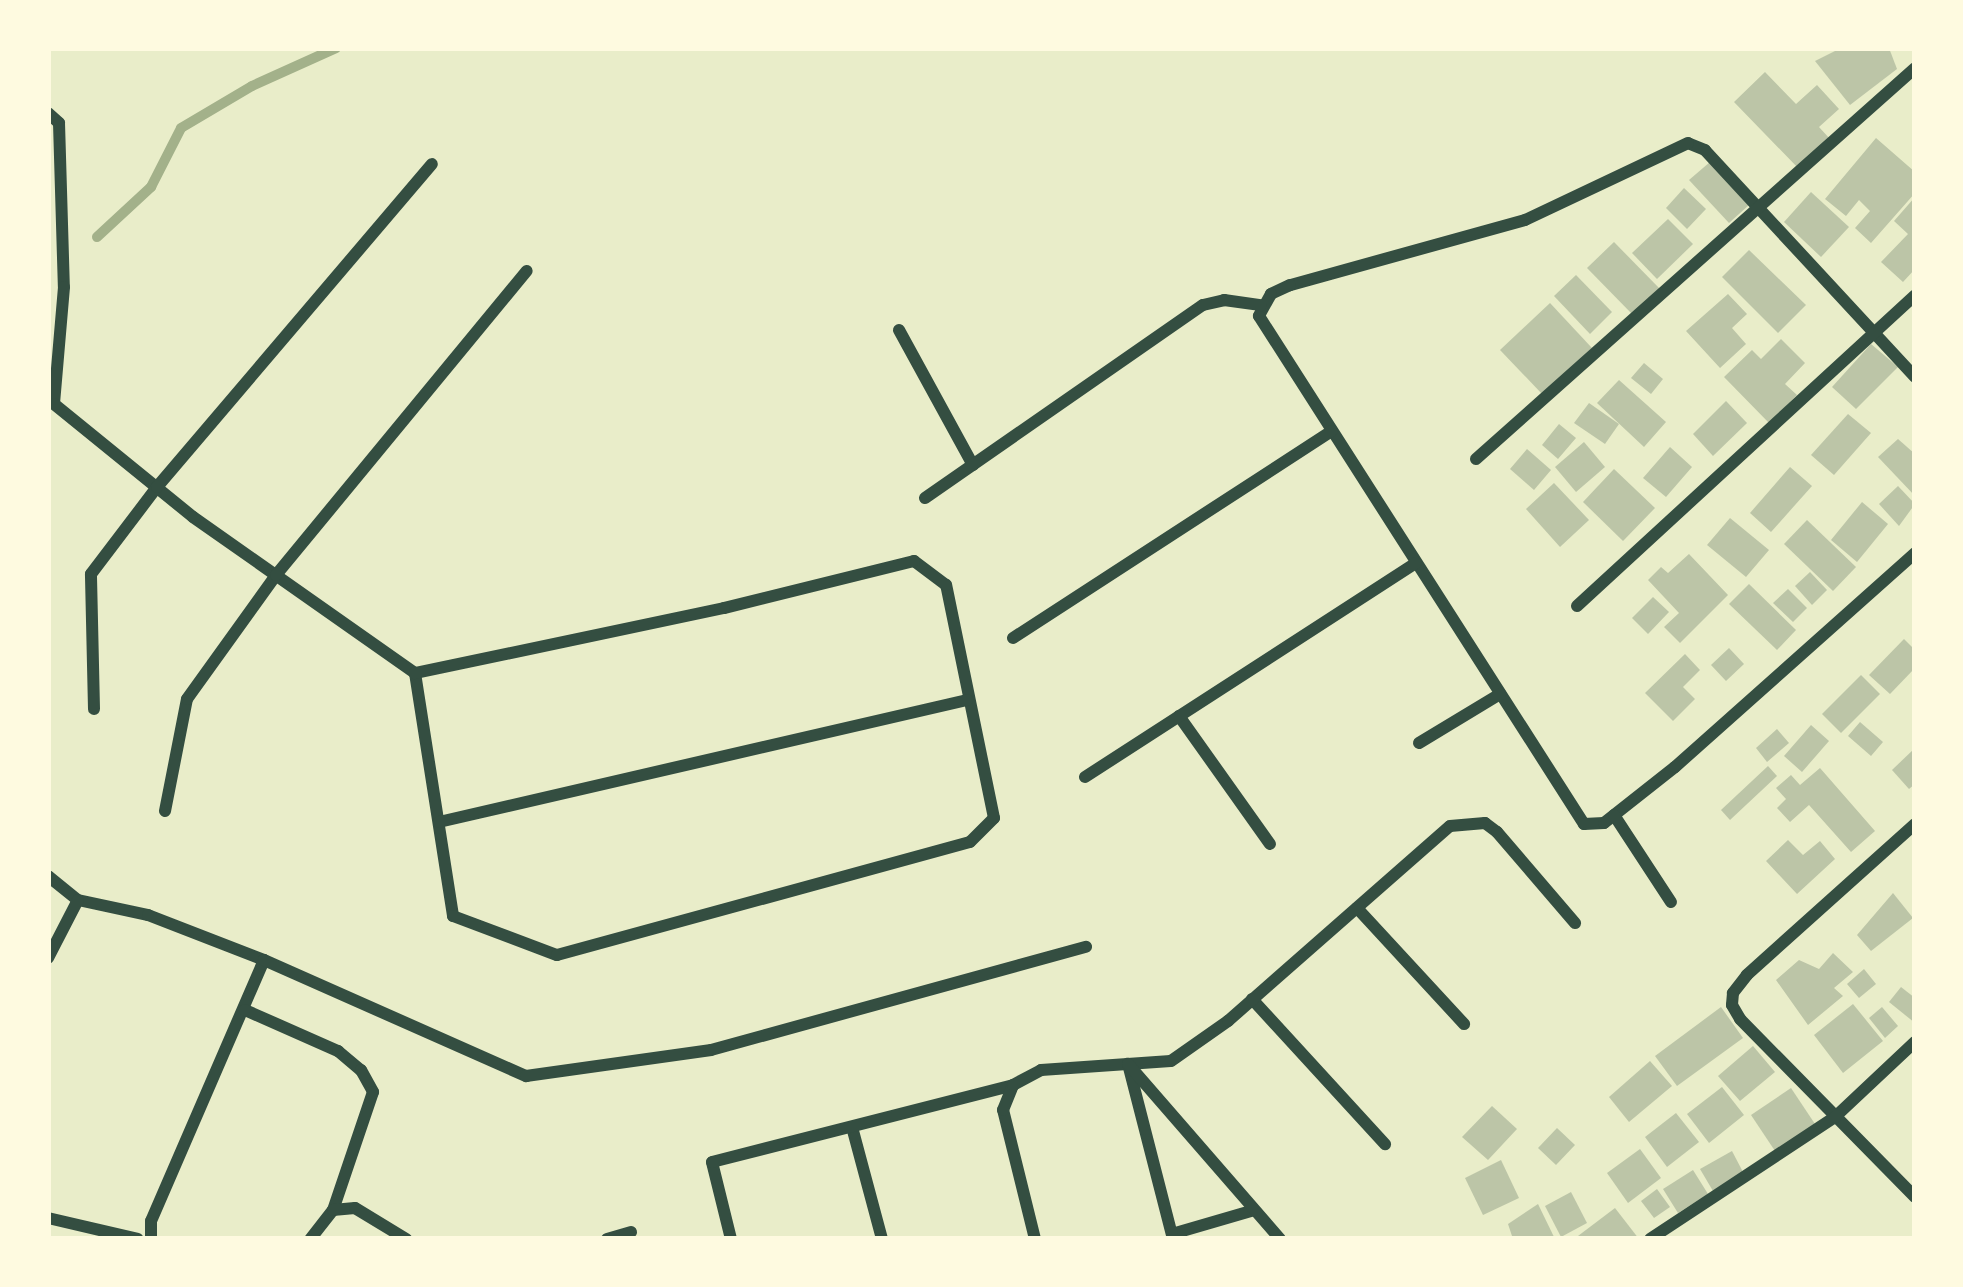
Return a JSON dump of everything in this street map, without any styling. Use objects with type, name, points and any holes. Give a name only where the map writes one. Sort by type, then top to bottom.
[{"type":"street","points":[[1476,459],[1915,68]]},
{"type":"street","points":[[48,112],[59,123],[64,286],[54,404],[157,487],[415,673],[454,916],[556,956],[970,842],[994,818],[946,585],[914,560],[724,608],[415,673]]},
{"type":"street","points":[[925,498],[1203,305],[1225,300],[1261,305],[1290,285],[1342,267],[1525,220],[1688,142],[1705,150],[1915,376]]},
{"type":"street","points":[[94,709],[91,574],[157,487],[432,164]]},
{"type":"street","points":[[165,812],[187,699],[276,575],[527,271]]},
{"type":"street","points":[[1577,606],[1915,295]]},
{"type":"street","points":[[1261,305],[1259,316],[1266,329],[1584,824],[1594,826],[1614,815],[1675,767],[1915,554]]},
{"type":"street","points":[[899,330],[973,465]]},
{"type":"street","points":[[1013,638],[1332,431]]},
{"type":"street","points":[[1085,777],[1416,563]]},
{"type":"street","points":[[1419,742],[1500,694]]},
{"type":"street","points":[[439,822],[967,700]]},
{"type":"street","points":[[1179,716],[1270,844]]},
{"type":"street","points":[[1614,815],[1670,902]]},
{"type":"street","points":[[731,1239],[712,1162],[1013,1085],[1041,1070],[1171,1061],[1252,999],[1450,826],[1472,822],[1497,832],[1575,923]]},
{"type":"street","points":[[1915,824],[1747,975],[1733,993],[1732,1005],[1740,1019],[1915,1197]]},
{"type":"street","points":[[48,876],[78,900],[148,915],[196,936],[244,947],[526,1076],[711,1050],[1086,947]]},
{"type":"street","points":[[48,958],[78,900]]},
{"type":"street","points":[[1357,908],[1464,1024]]},
{"type":"street","points":[[151,1239],[152,1221],[264,960]]},
{"type":"street","points":[[1252,999],[1384,1144]]},
{"type":"street","points":[[245,1010],[338,1052],[361,1070],[373,1092],[333,1210],[310,1239]]},
{"type":"street","points":[[1650,1239],[1835,1117],[1915,1042]]},
{"type":"street","points":[[1128,1064],[1280,1239]]},
{"type":"street","points":[[1128,1064],[1172,1236],[1254,1210]]},
{"type":"street","points":[[1013,1085],[1003,1109],[1035,1239]]},
{"type":"street","points":[[852,1126],[882,1239]]},
{"type":"street","points":[[333,1210],[355,1208],[406,1239]]},
{"type":"street","points":[[48,1218],[139,1239]]},
{"type":"street","points":[[608,1239],[631,1232]]},
{"type":"building","points":[[1841,48],[1889,48],[1897,69],[1850,105],[1815,61]]},
{"type":"building","points":[[1765,72],[1796,104],[1817,85],[1839,109],[1819,127],[1830,139],[1799,169],[1734,102]]},
{"type":"building","points":[[1876,138],[1915,172],[1915,193],[1871,243],[1855,228],[1870,211],[1859,200],[1846,216],[1825,199]]},
{"type":"building","points":[[1710,162],[1749,205],[1729,223],[1689,180]]},
{"type":"building","points":[[1684,188],[1706,209],[1687,229],[1666,208]]},
{"type":"building","points":[[1811,192],[1849,227],[1821,257],[1784,222]]},
{"type":"building","points":[[1915,197],[1915,269],[1903,282],[1881,262],[1908,234],[1894,221]]},
{"type":"building","points":[[1668,219],[1693,244],[1657,279],[1632,253]]},
{"type":"building","points":[[1614,242],[1660,289],[1633,315],[1587,268]]},
{"type":"building","points":[[1749,250],[1806,305],[1778,333],[1722,277]]},
{"type":"building","points":[[1576,275],[1612,312],[1590,334],[1554,296]]},
{"type":"building","points":[[1728,294],[1747,314],[1732,328],[1746,344],[1720,368],[1686,331]]},
{"type":"building","points":[[1550,303],[1592,348],[1543,395],[1500,350]]},
{"type":"building","points":[[1781,339],[1805,363],[1785,384],[1797,395],[1769,423],[1724,377],[1752,350],[1761,359]]},
{"type":"building","points":[[1871,344],[1898,367],[1856,409],[1832,387]]},
{"type":"building","points":[[1644,363],[1663,379],[1651,394],[1631,378]]},
{"type":"building","points":[[1619,380],[1666,422],[1644,447],[1597,403]]},
{"type":"building","points":[[1726,401],[1747,423],[1713,456],[1693,434]]},
{"type":"building","points":[[1589,403],[1619,424],[1605,444],[1574,423]]},
{"type":"building","points":[[1848,414],[1871,433],[1834,475],[1811,455]]},
{"type":"building","points":[[1559,424],[1576,438],[1558,459],[1542,445]]},
{"type":"building","points":[[1898,439],[1915,454],[1915,496],[1878,457]]},
{"type":"building","points":[[1584,442],[1605,467],[1576,492],[1555,467]]},
{"type":"building","points":[[1670,447],[1692,467],[1666,497],[1643,478]]},
{"type":"building","points":[[1527,449],[1551,470],[1534,490],[1510,469]]},
{"type":"building","points":[[1790,467],[1812,486],[1771,532],[1750,513]]},
{"type":"building","points":[[1614,469],[1655,508],[1623,541],[1583,502]]},
{"type":"building","points":[[1554,483],[1589,520],[1560,547],[1526,509]]},
{"type":"building","points":[[1898,486],[1915,504],[1899,526],[1879,504]]},
{"type":"building","points":[[1862,502],[1888,524],[1857,562],[1831,540]]},
{"type":"building","points":[[1730,518],[1769,550],[1746,577],[1707,545]]},
{"type":"building","points":[[1807,520],[1856,567],[1833,591],[1784,544]]},
{"type":"building","points":[[1689,554],[1728,595],[1680,643],[1664,627],[1679,613],[1648,580],[1661,567],[1668,573]]},
{"type":"building","points":[[1810,572],[1827,590],[1812,605],[1795,586]]},
{"type":"building","points":[[1749,584],[1796,630],[1777,650],[1729,604]]},
{"type":"building","points":[[1788,589],[1807,608],[1793,622],[1773,603]]},
{"type":"building","points":[[1653,597],[1669,612],[1648,634],[1632,618]]},
{"type":"building","points":[[1904,639],[1915,650],[1915,668],[1890,694],[1869,675]]},
{"type":"building","points":[[1729,648],[1744,664],[1726,681],[1711,665]]},
{"type":"building","points":[[1685,654],[1700,670],[1683,687],[1695,699],[1673,721],[1645,693]]},
{"type":"building","points":[[1861,675],[1880,694],[1841,733],[1822,714]]},
{"type":"building","points":[[1860,722],[1883,742],[1871,756],[1848,736]]},
{"type":"building","points":[[1811,725],[1829,741],[1802,772],[1784,756]]},
{"type":"building","points":[[1777,729],[1789,743],[1767,762],[1756,748]]},
{"type":"building","points":[[1915,748],[1915,784],[1909,789],[1892,770]]},
{"type":"building","points":[[1768,766],[1777,776],[1730,820],[1721,810]]},
{"type":"building","points":[[1820,768],[1875,831],[1851,852],[1809,805],[1790,822],[1777,808],[1786,799],[1776,788],[1791,775],[1800,785]]},
{"type":"building","points":[[1788,840],[1803,855],[1820,841],[1835,859],[1797,894],[1766,861]]},
{"type":"building","points":[[1893,893],[1913,918],[1871,951],[1857,935]]},
{"type":"building","points":[[1833,953],[1853,972],[1834,988],[1843,996],[1808,1025],[1776,980],[1799,960],[1819,969]]},
{"type":"building","points":[[1864,969],[1876,984],[1859,998],[1847,984]]},
{"type":"building","points":[[1901,987],[1915,998],[1915,1023],[1889,1002]]},
{"type":"building","points":[[1853,1004],[1883,1041],[1843,1073],[1814,1035]]},
{"type":"building","points":[[1721,1007],[1743,1038],[1677,1086],[1655,1056]]},
{"type":"building","points":[[1882,1007],[1898,1026],[1885,1038],[1869,1018]]},
{"type":"building","points":[[1753,1046],[1775,1072],[1740,1101],[1718,1076]]},
{"type":"building","points":[[1650,1061],[1672,1086],[1629,1122],[1609,1097]]},
{"type":"building","points":[[1722,1087],[1744,1115],[1709,1143],[1687,1114]]},
{"type":"building","points":[[1791,1088],[1815,1124],[1775,1151],[1751,1115]]},
{"type":"building","points":[[1492,1106],[1517,1129],[1488,1160],[1462,1137]]},
{"type":"building","points":[[1676,1113],[1699,1142],[1667,1167],[1645,1137]]},
{"type":"building","points":[[1557,1128],[1575,1145],[1556,1165],[1538,1148]]},
{"type":"building","points":[[1640,1149],[1661,1178],[1628,1203],[1607,1173]]},
{"type":"building","points":[[1732,1151],[1744,1174],[1713,1191],[1700,1169]]},
{"type":"building","points":[[1501,1160],[1519,1198],[1483,1215],[1465,1178]]},
{"type":"building","points":[[1693,1170],[1708,1194],[1678,1213],[1663,1189]]},
{"type":"building","points":[[1657,1189],[1670,1207],[1654,1218],[1641,1201]]},
{"type":"building","points":[[1571,1192],[1587,1223],[1561,1237],[1545,1206]]},
{"type":"building","points":[[1538,1204],[1555,1239],[1513,1239],[1508,1224]]},
{"type":"building","points":[[1615,1208],[1639,1239],[1574,1239]]},
{"type":"waterway","points":[[97,237],[151,187],[181,128],[252,86],[336,48]]}]
